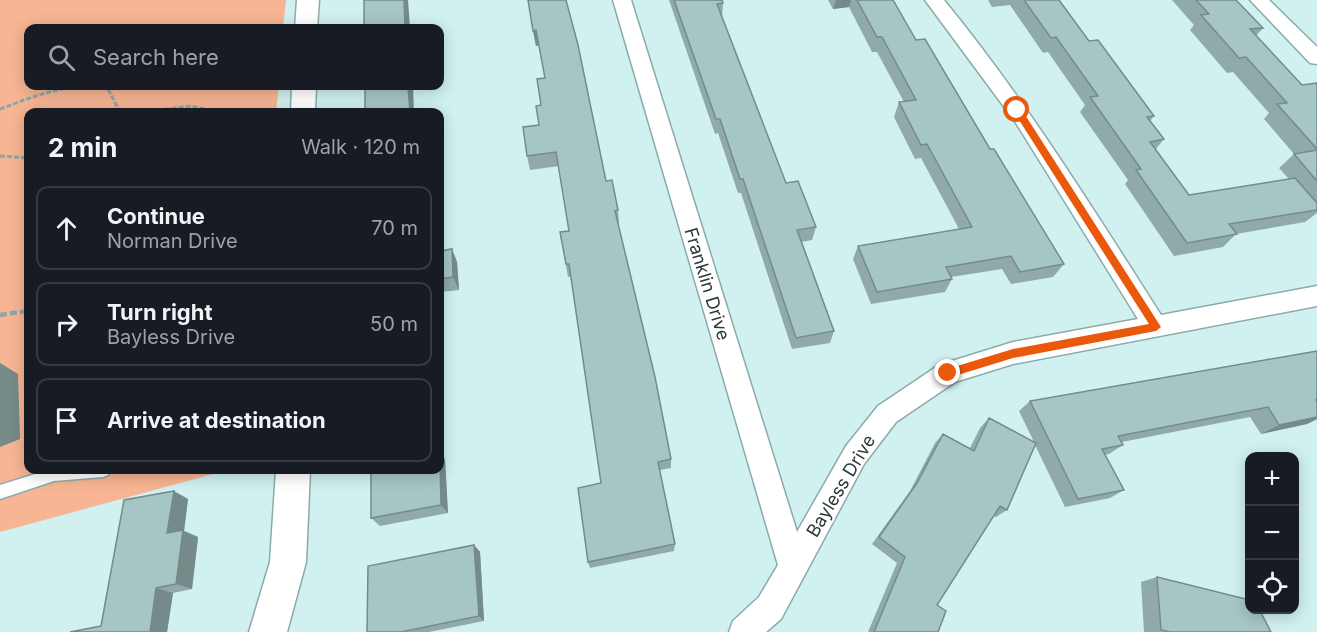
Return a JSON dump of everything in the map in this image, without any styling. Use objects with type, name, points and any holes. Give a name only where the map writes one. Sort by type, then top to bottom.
[{"type":"street","points":[[306,24],[308,0]]},
{"type":"street","name":"Franklin Drive","points":[[622,0],[793,567]]},
{"type":"street","points":[[934,0],[963,34],[1017,110],[1156,327]]},
{"type":"street","points":[[1259,0],[1317,58]]},
{"type":"street","points":[[303,108],[304,90]]},
{"type":"street","name":"Bayless Drive","points":[[744,632],[770,608],[855,455],[887,414],[948,373],[1013,353],[1317,296]]},
{"type":"street","points":[[268,632],[288,562],[293,474]]},
{"type":"lane","points":[[0,492],[54,474]]},
{"type":"path","points":[[0,109],[63,90]]},
{"type":"path","points":[[109,90],[118,108]]},
{"type":"path","points":[[175,108],[191,106],[200,108]]},
{"type":"path","points":[[0,156],[24,158]]},
{"type":"path","points":[[0,315],[24,312]]},
{"type":"shaded area","points":[[0,0],[286,0],[283,24],[24,24],[24,90],[279,90],[276,108],[24,108],[24,474],[213,474],[0,532]]},
{"type":"building","points":[[364,0],[404,0],[405,24],[364,24]]},
{"type":"building","points":[[528,0],[566,0],[578,45],[606,181],[612,180],[618,210],[615,211],[655,377],[671,459],[658,462],[675,544],[588,562],[578,488],[601,483],[569,264],[566,264],[560,232],[569,231],[556,152],[527,156],[523,127],[539,125],[536,106],[541,105],[537,79],[545,78]]},
{"type":"building","points":[[674,0],[722,0],[723,3],[717,4],[786,183],[798,181],[816,227],[797,230],[834,331],[796,338],[743,179],[740,179],[720,119],[716,119]]},
{"type":"building","points":[[857,0],[893,0],[916,40],[925,39],[990,149],[994,149],[1064,264],[1020,272],[1011,256],[946,267],[952,279],[877,292],[858,246],[972,227],[927,144],[921,145],[899,102],[916,100],[882,37],[877,37]]},
{"type":"building","points":[[1024,0],[1059,0],[1089,41],[1098,40],[1154,116],[1147,117],[1164,139],[1150,142],[1189,195],[1295,178],[1317,203],[1317,210],[1229,224],[1237,234],[1187,243],[1136,170],[1141,169],[1090,97],[1098,96],[1056,37],[1051,38]]},
{"type":"building","points":[[1196,0],[1236,0],[1263,28],[1250,29],[1302,85],[1317,83],[1317,149],[1277,104],[1287,103],[1246,57],[1239,58],[1201,15],[1209,14]]},
{"type":"building","points":[[365,90],[408,90],[410,108],[365,108]]},
{"type":"building","points":[[1317,150],[1317,181],[1294,154]]},
{"type":"building","points":[[452,249],[453,277],[444,278],[444,250]]},
{"type":"building","points":[[1317,351],[1317,417],[1279,425],[1268,407],[1118,436],[1123,445],[1102,449],[1124,490],[1078,499],[1030,401]]},
{"type":"building","points":[[989,418],[1036,443],[1007,510],[1000,506],[937,605],[946,611],[938,632],[874,632],[905,557],[879,537],[917,483],[943,434],[974,451]]},
{"type":"building","points":[[371,474],[440,474],[441,505],[371,518]]},
{"type":"building","points":[[174,491],[167,533],[183,530],[176,584],[156,588],[150,632],[70,632],[101,626],[124,500]]},
{"type":"building","points":[[474,545],[479,616],[401,632],[367,632],[368,566]]},
{"type":"building","points":[[1157,577],[1245,599],[1245,614],[1262,614],[1271,632],[1170,632],[1161,630]]},
{"type":"route","points":[[948,373],[1013,353],[1156,327],[1017,110]]}]
